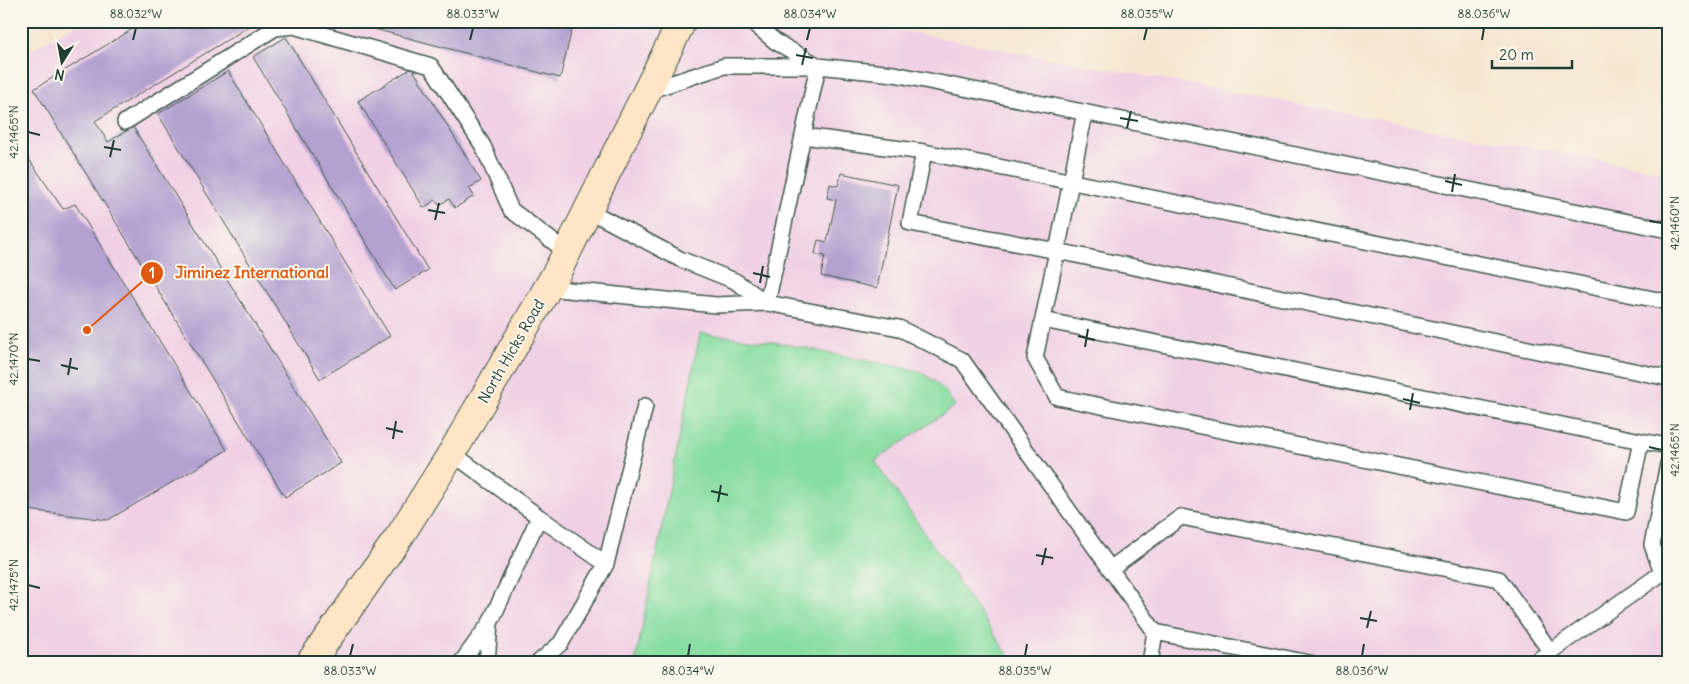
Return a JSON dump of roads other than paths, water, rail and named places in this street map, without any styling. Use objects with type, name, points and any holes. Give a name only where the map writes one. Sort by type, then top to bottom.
[{"type":"main road","name":"North Hicks Road","points":[[310,663],[401,534],[452,452],[548,288],[682,21]]},
{"type":"lane","points":[[751,21],[776,42],[818,66]]},
{"type":"lane","points":[[125,122],[275,28],[294,26],[422,63],[431,66],[483,146],[511,210],[567,252]]},
{"type":"lane","points":[[648,91],[724,66],[818,66],[894,74],[1668,230]]},
{"type":"lane","points":[[767,303],[818,66]]},
{"type":"lane","points":[[1085,112],[1035,358],[1057,397],[1626,512],[1641,441]]},
{"type":"lane","points":[[803,136],[924,152],[1668,302]]},
{"type":"lane","points":[[924,152],[910,223],[1057,251],[1668,378]]},
{"type":"lane","points":[[588,210],[680,259],[735,281],[767,303]]},
{"type":"lane","points":[[548,288],[716,305],[767,303],[899,328],[962,360],[1156,632],[1309,663]]},
{"type":"lane","points":[[1043,320],[1668,446]]},
{"type":"lane","points":[[538,663],[561,643],[606,564],[644,406]]},
{"type":"lane","points":[[452,452],[606,564]]},
{"type":"lane","points":[[1534,663],[1665,573],[1652,545],[1668,464]]},
{"type":"lane","points":[[461,663],[490,624],[539,517]]},
{"type":"lane","points":[[1110,569],[1181,517],[1499,579],[1550,651]]},
{"type":"lane","points":[[487,663],[490,624]]},
{"type":"lane","points":[[1150,663],[1156,632]]},
{"type":"place","name":"Jiminez International","points":[[87,330]]}]
